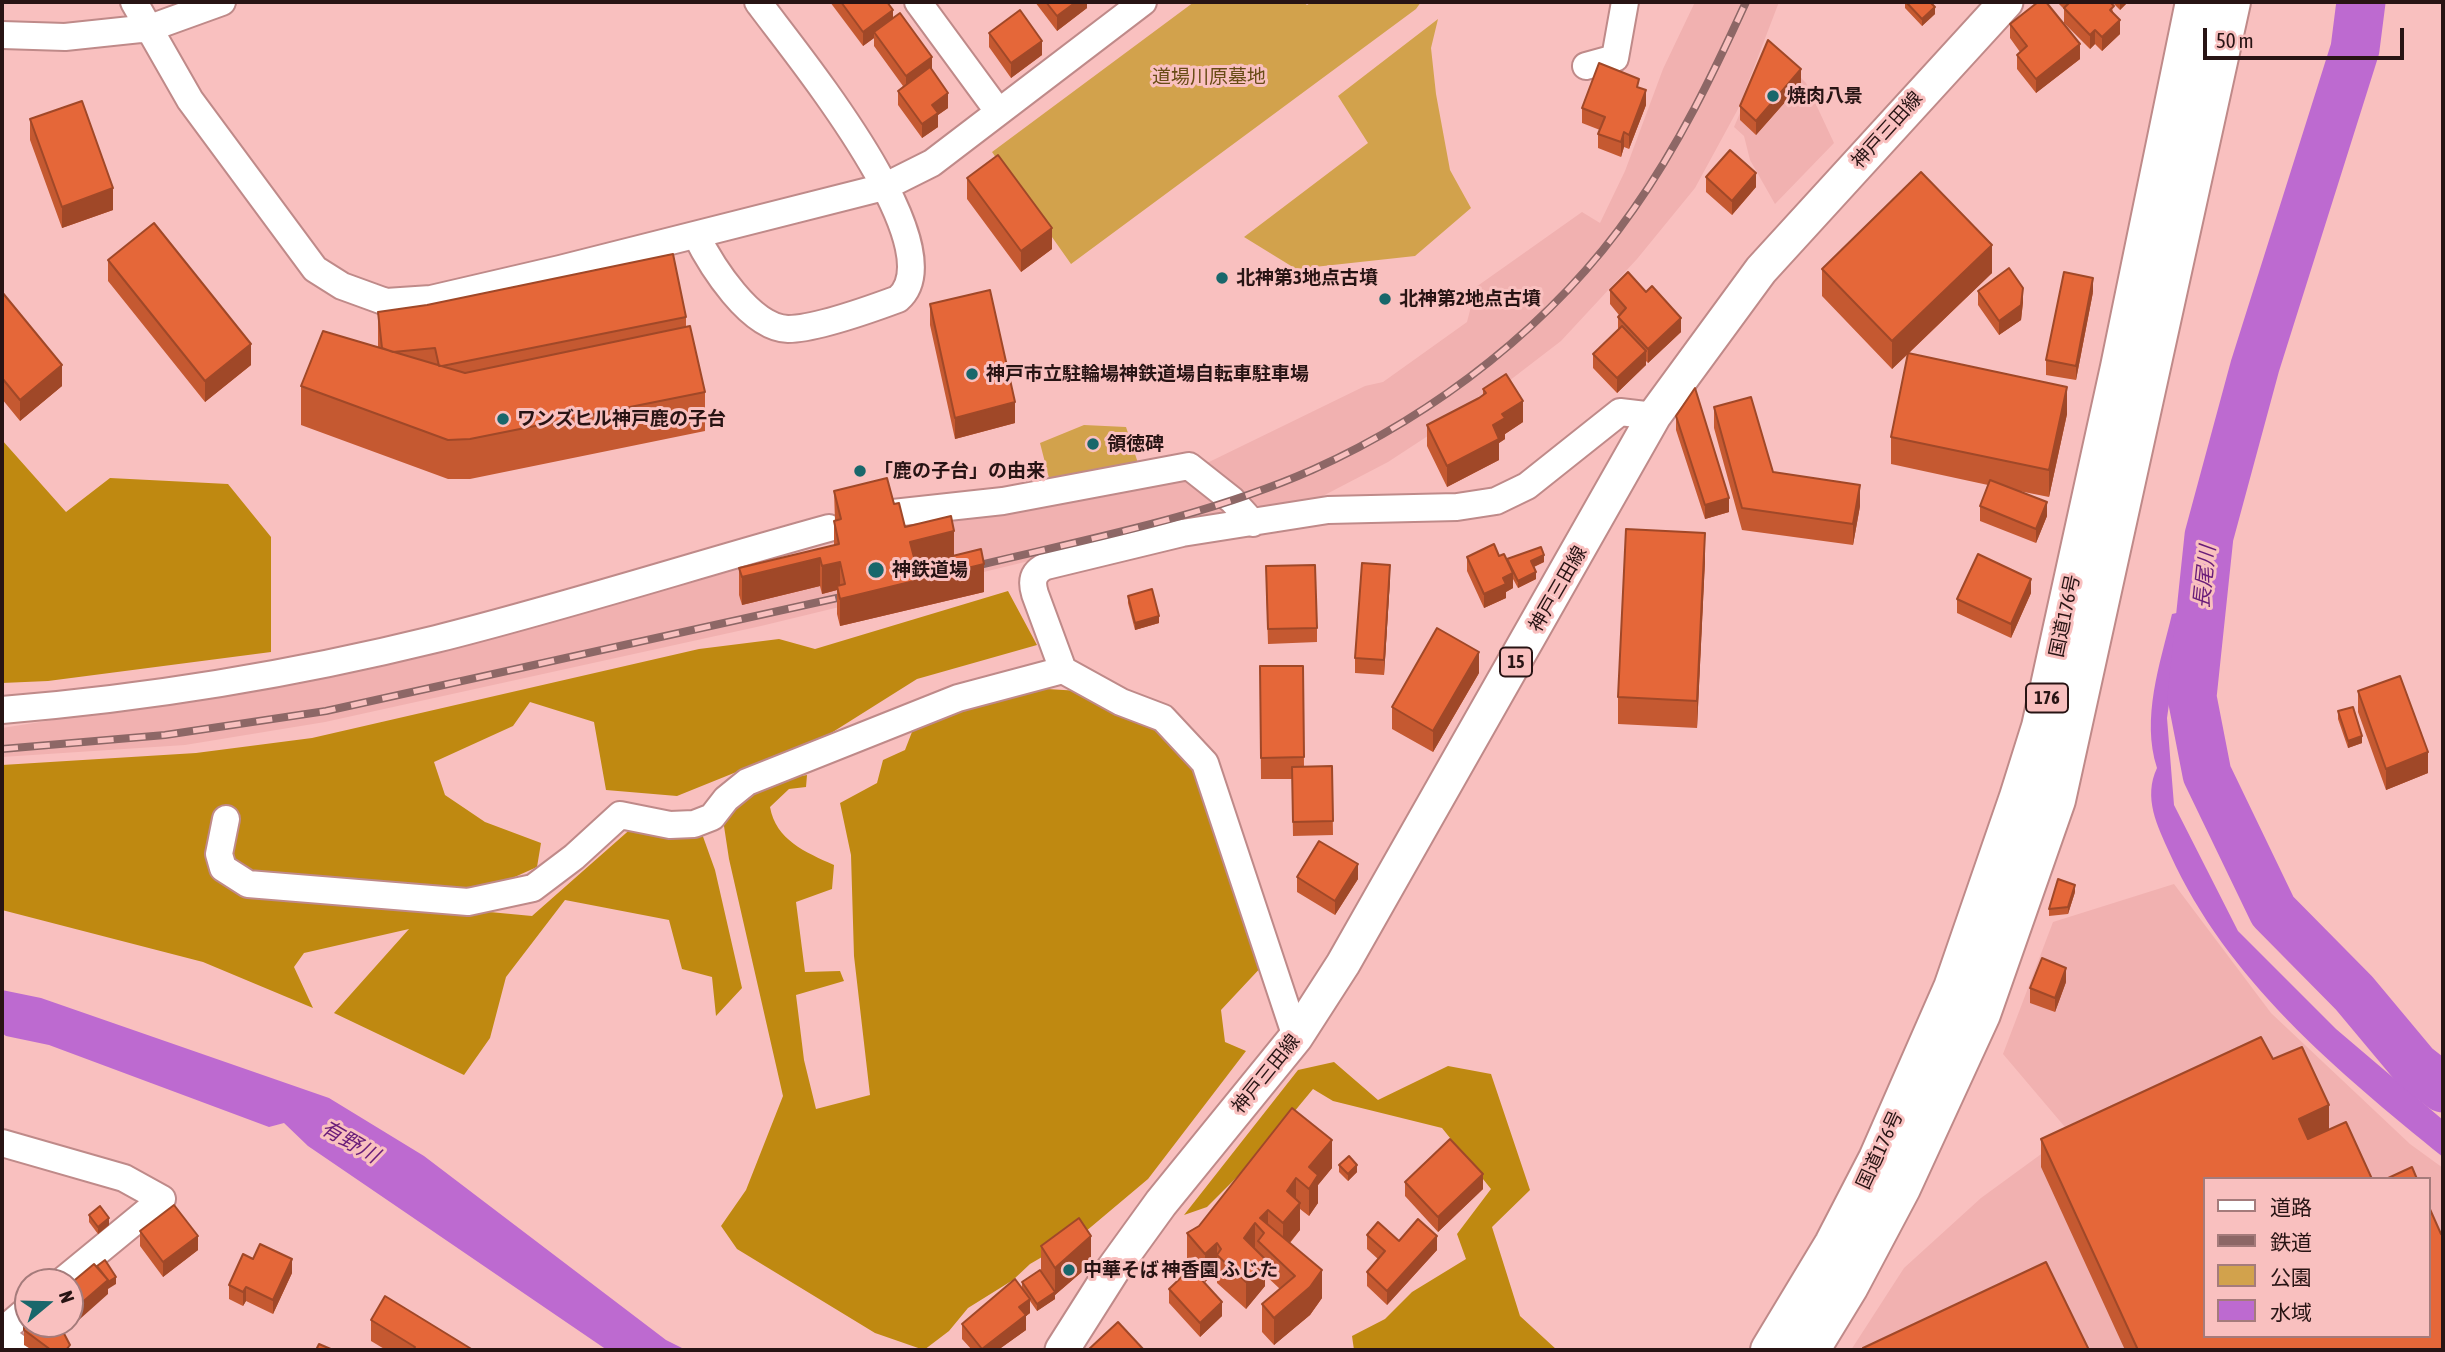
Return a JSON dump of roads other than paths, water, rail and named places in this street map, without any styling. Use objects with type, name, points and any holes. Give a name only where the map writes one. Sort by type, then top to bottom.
[{"type":"highway","name":"国道176号","points":[[1770,1350],[1834,1244],[1878,1159],[1954,988],[2019,797],[2044,713],[2117,381],[2194,2]]},
{"type":"highway","name":"国道176号","points":[[1810,1350],[1849,1286],[1901,1188],[1981,1014],[2056,800],[2231,2]]},
{"type":"main road","name":"神戸三田線","points":[[1062,1350],[1114,1268],[1161,1203],[1296,1037],[1357,940],[1654,416],[1761,270],[1961,48],[2007,2]]},
{"type":"street","points":[[134,2],[190,100],[315,268],[360,294],[386,302],[431,299],[884,187],[932,163],[1130,5]]},
{"type":"street","points":[[2,35],[65,37],[150,28],[222,2]]},
{"type":"street","points":[[696,235],[707,257],[760,318],[787,329],[826,321],[898,299],[911,284],[911,247],[902,219],[865,150],[758,2]]},
{"type":"street","points":[[918,2],[998,111]]},
{"type":"street","points":[[1586,66],[1615,58],[1625,2]]},
{"type":"street","points":[[1296,1037],[1205,763],[1163,718],[1121,702],[1063,670],[1035,594],[1034,577],[1046,566],[1182,533],[1328,510],[1457,507],[1496,501],[1527,486],[1620,412],[1654,416]]},
{"type":"street","points":[[894,513],[1003,501],[1189,466],[1232,500],[1252,523]]},
{"type":"street","points":[[2,709],[162,691],[314,667],[437,639],[830,528]]},
{"type":"street","points":[[226,819],[219,854],[223,868],[248,884],[468,902],[533,888],[574,857],[620,815],[670,825],[694,824],[712,817],[726,799],[747,782],[947,702],[1063,670]]},
{"type":"street","points":[[2,1143],[124,1178],[162,1199],[78,1268]]},
{"type":"street","points":[[2,1336],[21,1350]]},
{"type":"water","points":[[2186,611],[2189,655],[2187,688],[2185,699],[2180,695],[2169,704],[2167,718],[2174,805],[2238,931],[2336,1029],[2443,1120],[2443,1157],[2325,1057],[2253,983],[2194,900],[2170,854],[2153,811],[2151,790],[2157,768],[2151,730],[2152,710],[2172,614]]},
{"type":"water","name":"有野川","points":[[2,990],[41,998],[329,1098],[424,1156],[666,1340],[686,1350],[607,1350],[308,1146],[284,1123],[269,1127],[49,1045],[6,1036],[2,1033]]},
{"type":"waterway","name":"長尾川","points":[[2361,2],[2355,49],[2255,366],[2209,536],[2192,697],[2207,774],[2273,911],[2354,993],[2415,1066],[2443,1088]]},
{"type":"railway","points":[[967,568],[1185,515],[1271,487],[1358,447],[1404,422],[1448,393],[1530,327],[1602,251],[1650,185],[1680,135],[1746,2]]},
{"type":"railway","points":[[2,749],[165,735],[326,711],[855,594]]},
{"type":"place","name":"焼肉八景","points":[[1773,96]]},
{"type":"place","name":"北神第3地点古墳","points":[[1222,278]]},
{"type":"place","name":"北神第2地点古墳","points":[[1385,299]]},
{"type":"place","name":"神戸市立駐輪場神鉄道場自転車駐車場","points":[[972,374]]},
{"type":"place","name":"ワンズヒル神戸鹿の子台","points":[[503,419]]},
{"type":"place","name":"領徳碑","points":[[1093,444]]},
{"type":"place","name":"「鹿の子台」の由来","points":[[860,471]]},
{"type":"place","name":"神鉄道場","points":[[876,570]]},
{"type":"place","name":"中華そば 神香園 ふじた","points":[[1069,1270]]},
{"type":"park label","name":"道場川原墓地","points":[[1209,77]]}]
